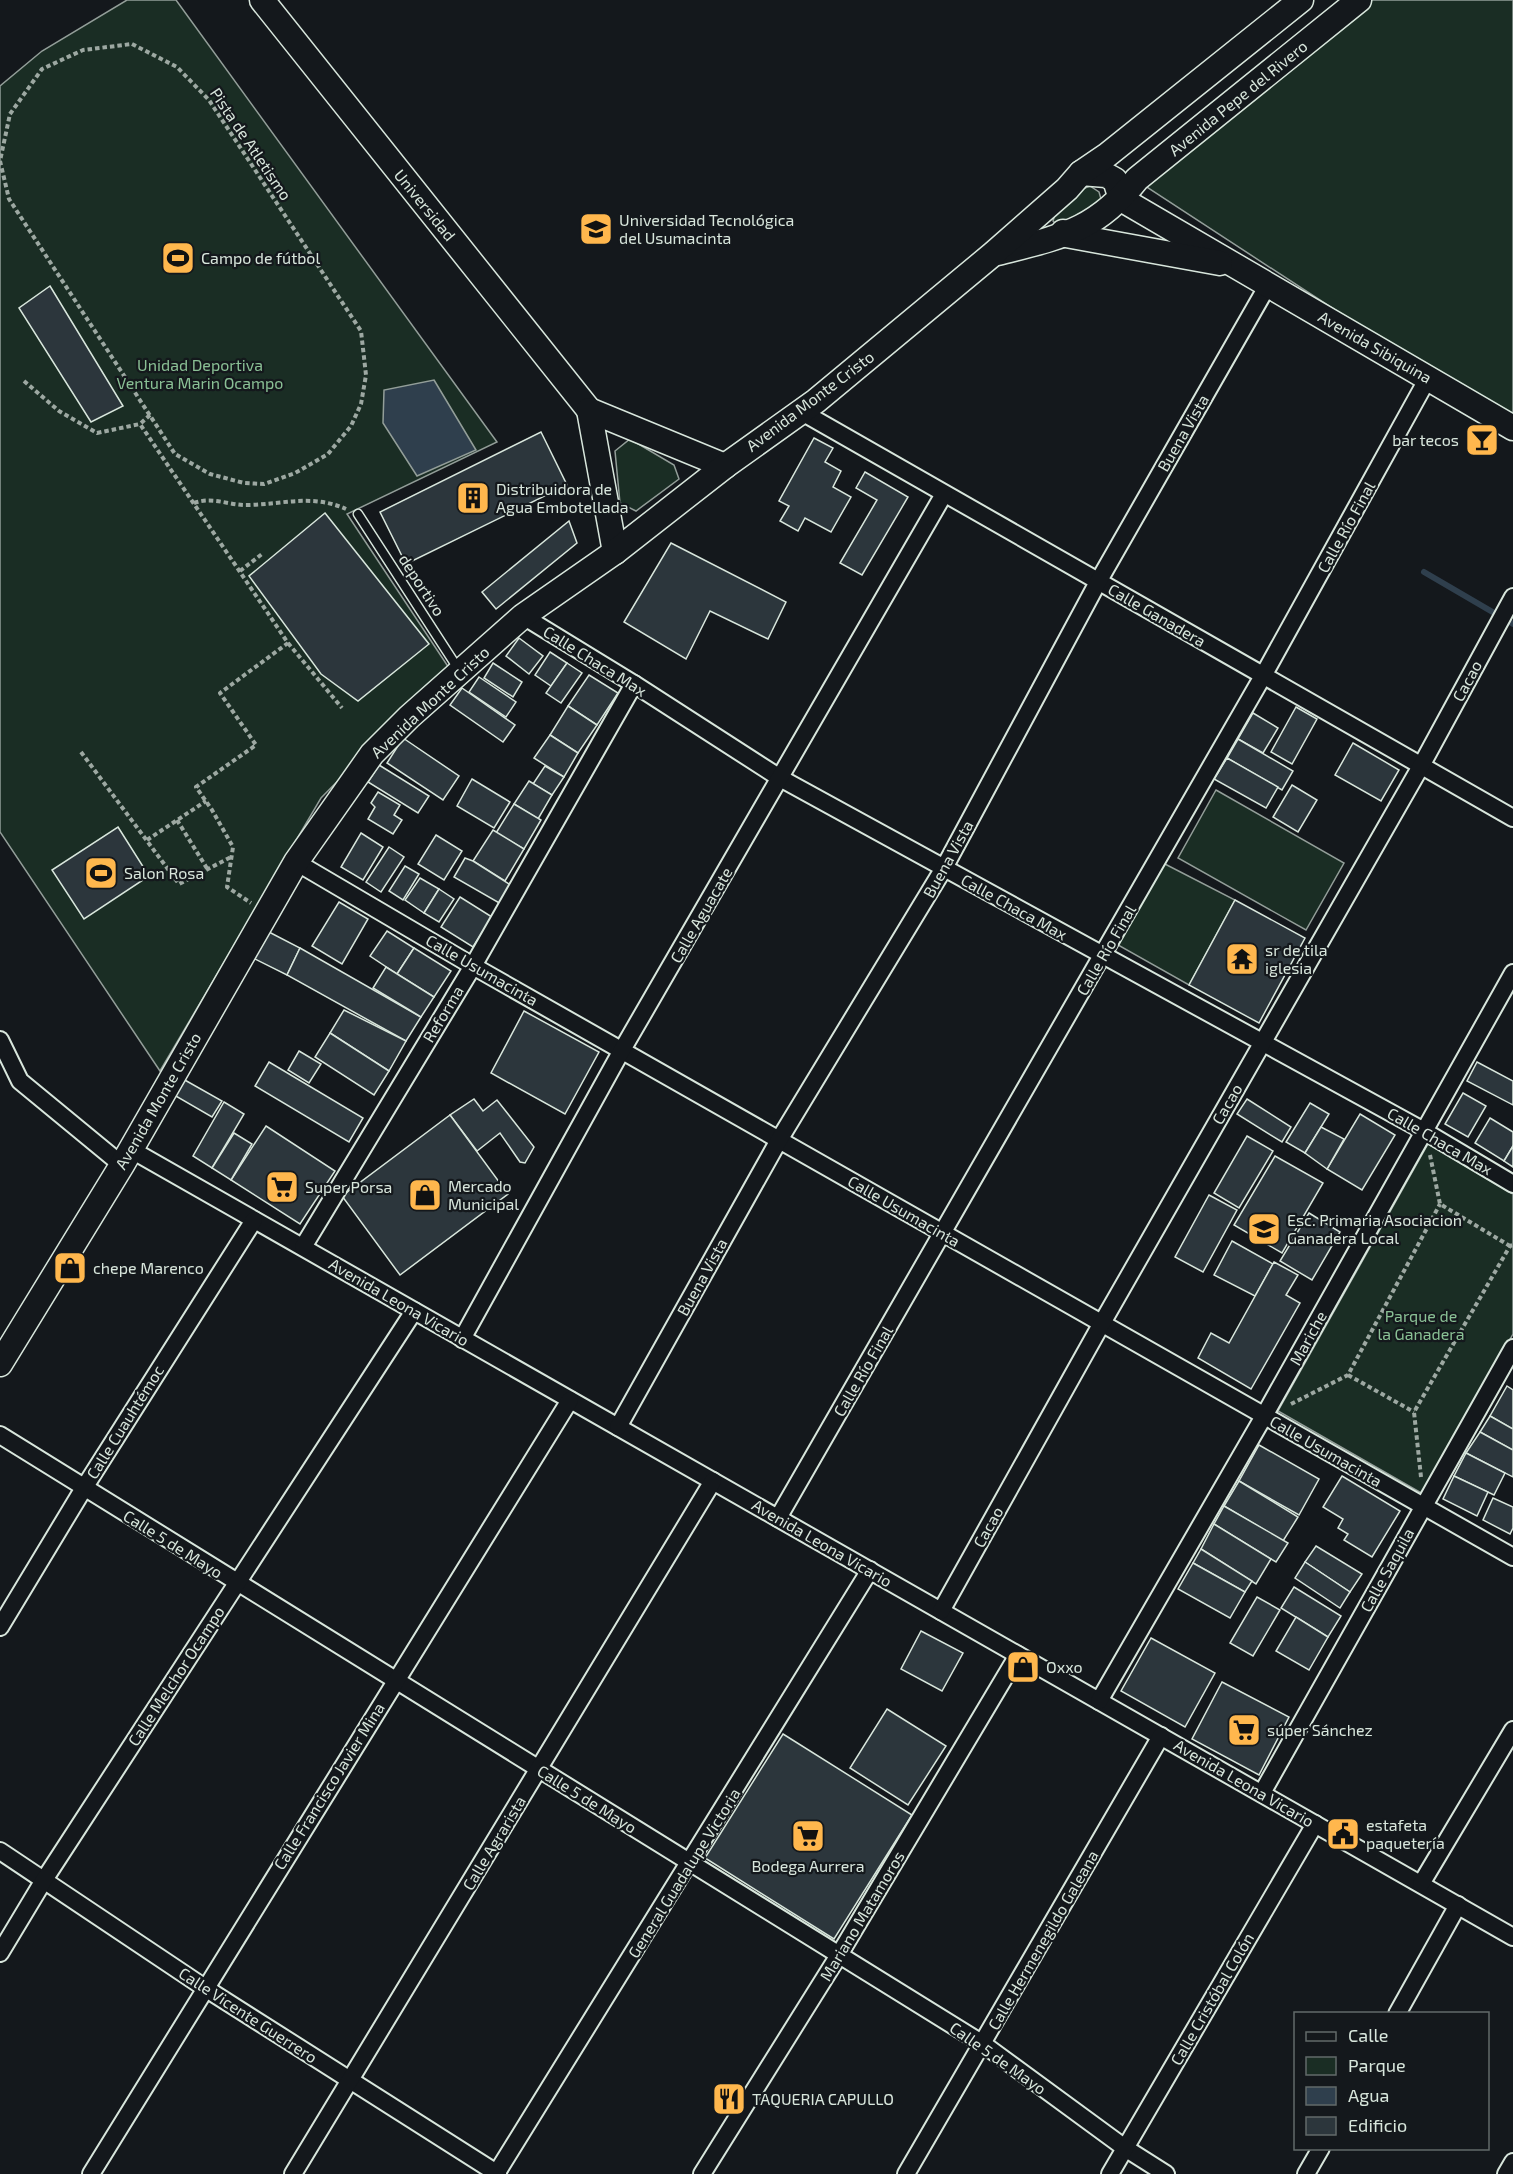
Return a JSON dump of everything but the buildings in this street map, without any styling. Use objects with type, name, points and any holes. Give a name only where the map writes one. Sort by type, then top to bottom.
[{"type":"main road","name":"Universidad","points":[[262,0],[588,410]]},
{"type":"main road","points":[[1081,173],[1106,156],[1301,0]]},
{"type":"main road","name":"Avenida Pepe del Rivero","points":[[1066,235],[1083,228],[1121,199],[1137,179],[1359,0]]},
{"type":"main road","points":[[1081,173],[1106,175],[1115,180],[1121,199]]},
{"type":"main road","name":"Avenida Monte Cristo","points":[[0,1365],[126,1157],[296,862],[372,754],[409,717],[523,616],[615,552],[725,466],[802,412],[993,254],[1067,189],[1081,173]]},
{"type":"main road","name":"Avenida Sibiquina","points":[[1121,199],[1513,428]]},
{"type":"main road","points":[[1047,206],[1053,223],[1066,235]]},
{"type":"main road","points":[[993,254],[1066,235]]},
{"type":"main road","name":"Avenida Sibiquina","points":[[1066,235],[1238,267]]},
{"type":"main road","points":[[588,410],[725,466]]},
{"type":"main road","points":[[588,410],[615,552]]},
{"type":"street","name":"Buena Vista","points":[[618,1427],[779,1140],[944,868],[1098,582],[1268,285]]},
{"type":"street","name":"Calle Río Final","points":[[778,1518],[1263,676],[1428,378]]},
{"type":"street","name":"Calle Ganadera","points":[[802,412],[1513,818]]},
{"type":"street","name":"Calle Aguacate","points":[[462,1338],[622,1050],[944,494]]},
{"type":"street","name":"Cacao","points":[[941,1611],[1102,1323],[1421,766],[1513,597]]},
{"type":"street","name":"Calle Chaca Max","points":[[523,616],[780,778],[1424,1131],[1513,1184]]},
{"type":"street","name":"Reforma","points":[[303,1247],[472,966],[634,684]]},
{"type":"street","name":"Calle Usumacinta","points":[[296,862],[472,966],[1513,1557]]},
{"type":"street","name":"Mariche","points":[[1099,1701],[1264,1416],[1513,974]]},
{"type":"street","name":"Avenida Leona Vicario","points":[[0,1040],[20,1081],[126,1157],[254,1220],[303,1247],[1513,1937]]},
{"type":"street","name":"Calle Cuauhtémoc","points":[[0,1627],[84,1488],[254,1220]]},
{"type":"street","name":"Calle Melchor Ocampo","points":[[0,1953],[44,1880],[236,1582],[414,1311]]},
{"type":"street","name":"Calle Saquila","points":[[1262,1793],[1513,1348]]},
{"type":"street","name":"Calle Francisco Javier Mina","points":[[91,2174],[570,1400]]},
{"type":"street","name":"Calle 5 de Mayo","points":[[0,1435],[983,2044],[1125,2148],[1166,2174]]},
{"type":"street","name":"Calle Agrarista","points":[[293,2174],[714,1481]]},
{"type":"street","name":"General Guadalupe Victoria","points":[[497,2174],[870,1570]]},
{"type":"street","name":"Mariano Matamoros","points":[[702,2174],[839,1955],[1018,1655]]},
{"type":"street","points":[[1421,1884],[1513,1730]]},
{"type":"street","name":"Calle Hermenegildo Galeana","points":[[906,2174],[1161,1736]]},
{"type":"street","name":"Calle Cristóbal Colón","points":[[1110,2174],[1315,1824]]},
{"type":"street","name":"Calle Vicente Guerrero","points":[[0,1851],[205,1988],[497,2174]]},
{"type":"street","points":[[1398,2012],[1458,1905]]},
{"type":"street","points":[[1306,2174],[1320,2150]]},
{"type":"street","points":[[1506,2174],[1513,2162]]},
{"type":"lane","name":"deportivo","points":[[358,514],[460,673]]},
{"type":"path","name":"Pista de Atletismo","points":[[132,44],[177,67],[209,99],[361,331],[366,375],[361,404],[351,426],[328,454],[295,473],[264,484],[244,483],[210,474],[175,454],[150,415],[9,199],[0,161],[10,114],[42,69],[83,50],[132,44]]},
{"type":"path","points":[[24,381],[59,411],[97,433],[140,424],[150,415]]},
{"type":"path","points":[[140,424],[288,643],[342,708]]},
{"type":"path","points":[[194,503],[206,499],[247,505],[303,500],[334,504],[358,514]]},
{"type":"path","points":[[240,571],[262,554]]},
{"type":"path","points":[[267,914],[227,887],[233,847],[196,787],[256,745],[220,693],[288,643]]},
{"type":"path","points":[[81,752],[179,884],[232,857]]},
{"type":"path","points":[[147,840],[206,801]]},
{"type":"path","points":[[177,820],[208,870]]},
{"type":"path","points":[[1264,1416],[1348,1375],[1440,1204],[1424,1131]]},
{"type":"path","points":[[1423,1506],[1414,1412],[1512,1246],[1440,1204]]},
{"type":"path","points":[[1348,1375],[1414,1412]]},
{"type":"green space","name":"Unidad Deportiva Ventura Marin Ocampo","points":[[127,0],[176,0],[497,442],[347,514],[449,668],[321,798],[160,1071],[0,832],[0,86],[42,51]]},
{"type":"green space","points":[[1370,0],[1513,0],[1513,417],[1349,319],[1142,184]]},
{"type":"green space","points":[[1090,186],[1099,192],[1101,199],[1086,217],[1059,227],[1053,221],[1058,207],[1070,195]]},
{"type":"green space","points":[[630,439],[674,465],[679,479],[636,511],[620,503],[615,451]]},
{"type":"green space","points":[[1216,790],[1344,863],[1306,930],[1178,858]]},
{"type":"green space","points":[[1163,863],[1235,900],[1189,985],[1118,945]]},
{"type":"green space","name":"Parque de la Ganadera","points":[[1428,1144],[1513,1194],[1513,1334],[1423,1494],[1278,1411]]},
{"type":"water","points":[[434,380],[476,450],[417,476],[383,423],[384,390]]},
{"type":"waterway","points":[[1424,572],[1513,624]]},
{"type":"place","name":"Universidad Tecnológica del Usumacinta","points":[[596,229]]},
{"type":"place","name":"Campo de fútbol","points":[[178,258]]},
{"type":"place","name":"bar tecos","points":[[1482,440]]},
{"type":"place","name":"Distribuidora de Agua Embotellada","points":[[473,498]]},
{"type":"place","name":"Salon Rosa","points":[[101,873]]},
{"type":"place","name":"sr de tila iglesia","points":[[1242,959]]},
{"type":"place","name":"Super Porsa","points":[[282,1187]]},
{"type":"place","name":"Mercado Municipal","points":[[425,1195]]},
{"type":"place","name":"Esc. Primaria Asociacion Ganadera Local","points":[[1264,1229]]},
{"type":"place","name":"chepe Marenco","points":[[70,1268]]},
{"type":"place","name":"Oxxo","points":[[1023,1667]]},
{"type":"place","name":"súper Sánchez","points":[[1244,1730]]},
{"type":"place","name":"estafeta paquetería","points":[[1343,1834]]},
{"type":"place","name":"Bodega Aurrera","points":[[808,1836]]},
{"type":"place","name":"TAQUERIA CAPULLO","points":[[729,2099]]}]
